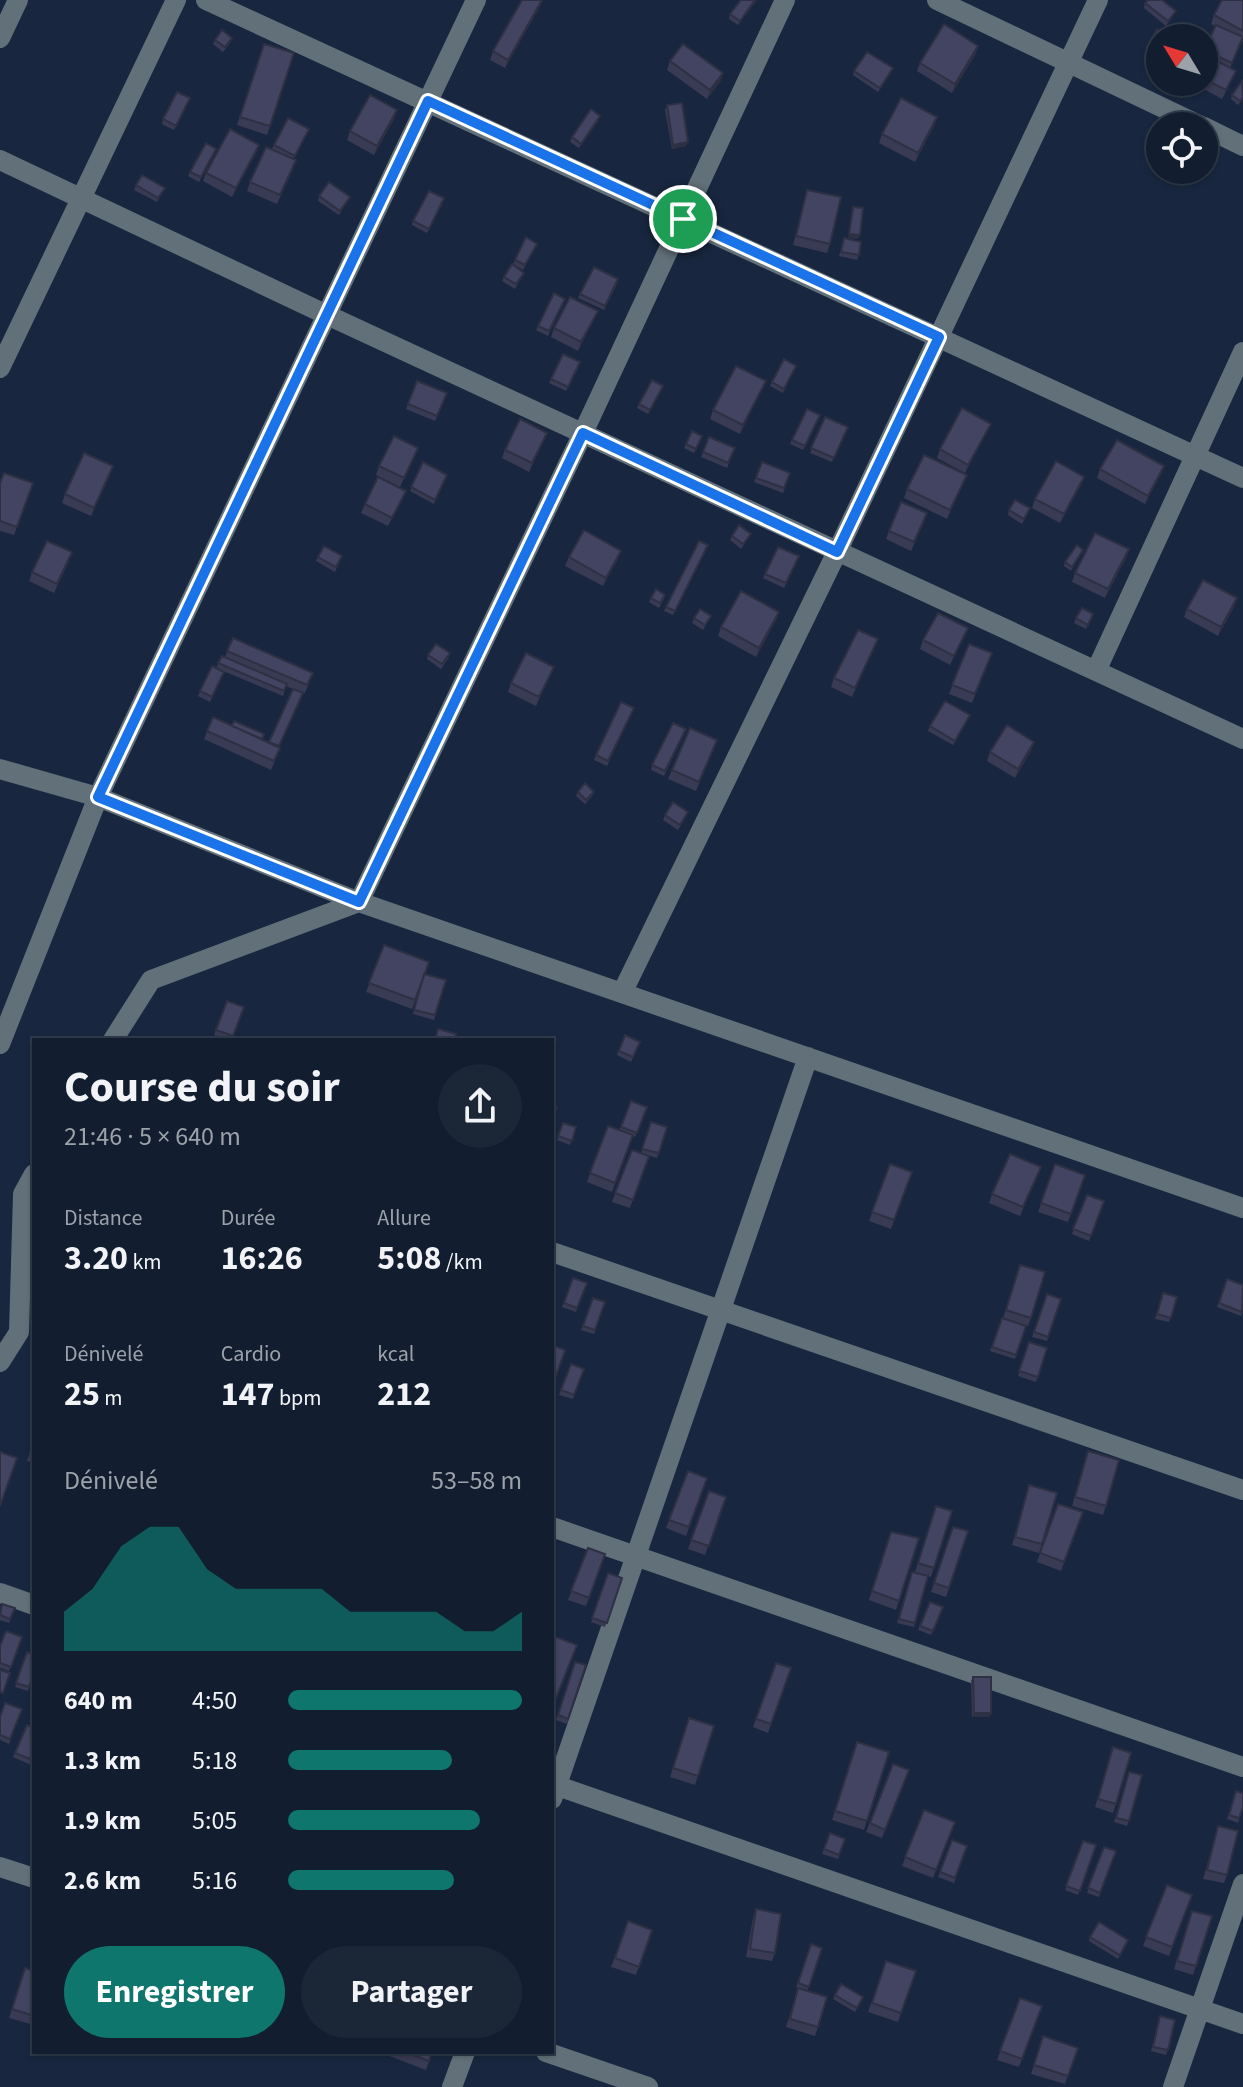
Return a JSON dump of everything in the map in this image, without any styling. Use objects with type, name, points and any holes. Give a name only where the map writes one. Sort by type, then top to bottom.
[{"type":"street","points":[[0,38],[18,0]]},
{"type":"street","points":[[0,368],[176,0]]},
{"type":"street","points":[[206,0],[1243,478]]},
{"type":"street","points":[[0,1044],[98,797],[476,0]]},
{"type":"street","points":[[114,1038],[151,980],[359,902],[785,0]]},
{"type":"street","points":[[937,0],[1171,112]]},
{"type":"street","points":[[622,993],[837,552],[1098,0]]},
{"type":"street","points":[[1218,134],[1243,146]]},
{"type":"street","points":[[0,160],[1243,739]]},
{"type":"street","points":[[1096,671],[1243,352]]},
{"type":"street","points":[[0,769],[98,797],[359,902],[1243,1208]]},
{"type":"street","points":[[808,1057],[554,1790],[1243,2024]]},
{"type":"street","points":[[0,1362],[27,1335],[23,1194],[32,1178]]},
{"type":"street","points":[[554,1253],[1243,1490]]},
{"type":"street","points":[[554,1528],[1243,1767]]},
{"type":"street","points":[[0,1593],[32,1604]]},
{"type":"street","points":[[0,1867],[32,1877]]},
{"type":"street","points":[[1173,2087],[1243,1884]]},
{"type":"street","points":[[452,2087],[464,2054]]},
{"type":"street","points":[[552,2054],[648,2087]]},
{"type":"building","points":[[522,0],[542,0],[508,60],[493,51]]},
{"type":"building","points":[[741,0],[755,0],[740,21],[730,14]]},
{"type":"building","points":[[1148,0],[1162,0],[1176,11],[1168,21],[1145,3]]},
{"type":"building","points":[[1222,0],[1243,0],[1243,31],[1214,15]]},
{"type":"building","points":[[944,24],[978,46],[955,84],[920,63]]},
{"type":"building","points":[[1218,26],[1243,37],[1232,63],[1218,56]]},
{"type":"building","points":[[222,30],[232,38],[225,47],[215,40]]},
{"type":"building","points":[[264,44],[294,53],[270,126],[240,117]]},
{"type":"building","points":[[683,44],[723,73],[710,90],[670,61]]},
{"type":"building","points":[[867,52],[893,68],[880,88],[854,71]]},
{"type":"building","points":[[1218,61],[1236,71],[1226,90],[1218,86]]},
{"type":"building","points":[[1242,81],[1243,97],[1240,101],[1232,95]]},
{"type":"building","points":[[177,92],[190,98],[176,126],[163,119]]},
{"type":"building","points":[[370,95],[397,110],[377,146],[350,131]]},
{"type":"building","points":[[901,98],[937,117],[918,153],[882,134]]},
{"type":"building","points":[[682,103],[688,142],[673,145],[667,105]]},
{"type":"building","points":[[591,109],[600,116],[581,144],[572,137]]},
{"type":"building","points":[[288,118],[309,129],[295,156],[274,145]]},
{"type":"building","points":[[230,129],[259,145],[236,188],[206,173]]},
{"type":"building","points":[[206,143],[216,149],[201,177],[190,172]]},
{"type":"building","points":[[266,147],[296,160],[280,195],[250,182]]},
{"type":"building","points":[[142,175],[165,188],[158,198],[136,185]]},
{"type":"building","points":[[329,182],[350,197],[340,211],[319,196]]},
{"type":"building","points":[[807,190],[841,197],[830,244],[796,236]]},
{"type":"building","points":[[429,191],[444,198],[429,229],[413,221]]},
{"type":"building","points":[[853,207],[863,208],[860,235],[849,234]]},
{"type":"building","points":[[526,237],[537,244],[525,265],[515,260]]},
{"type":"building","points":[[844,238],[861,242],[859,255],[841,252]]},
{"type":"building","points":[[512,264],[524,273],[516,284],[504,277]]},
{"type":"building","points":[[594,267],[618,279],[605,306],[580,294]]},
{"type":"building","points":[[554,293],[565,299],[549,331],[538,326]]},
{"type":"building","points":[[570,297],[598,311],[581,342],[554,328]]},
{"type":"building","points":[[563,354],[580,362],[568,387],[551,379]]},
{"type":"building","points":[[784,359],[796,366],[784,389],[772,382]]},
{"type":"building","points":[[736,366],[766,381],[743,425],[713,410]]},
{"type":"building","points":[[652,380],[663,386],[650,410],[639,404]]},
{"type":"building","points":[[417,381],[447,393],[437,416],[408,404]]},
{"type":"building","points":[[962,408],[991,424],[968,465],[940,449]]},
{"type":"building","points":[[807,409],[820,415],[805,446],[792,440]]},
{"type":"building","points":[[825,417],[848,427],[834,458],[811,448]]},
{"type":"building","points":[[520,419],[547,433],[532,463],[505,450]]},
{"type":"building","points":[[692,431],[702,436],[696,449],[686,444]]},
{"type":"building","points":[[394,436],[418,448],[404,478],[379,466]]},
{"type":"building","points":[[709,437],[735,448],[728,463],[703,452]]},
{"type":"building","points":[[1117,440],[1164,466],[1148,496],[1100,469]]},
{"type":"building","points":[[84,453],[113,466],[94,508],[65,494]]},
{"type":"building","points":[[924,455],[967,475],[950,510],[907,489]]},
{"type":"building","points":[[1056,461],[1084,477],[1064,514],[1035,499]]},
{"type":"building","points":[[423,462],[447,475],[435,500],[411,487]]},
{"type":"building","points":[[762,462],[790,473],[784,488],[756,478]]},
{"type":"building","points":[[4,473],[33,483],[17,527],[0,521],[0,483]]},
{"type":"building","points":[[378,477],[406,491],[392,518],[365,504]]},
{"type":"building","points":[[1015,500],[1030,508],[1024,519],[1009,510]]},
{"type":"building","points":[[901,502],[927,513],[914,542],[889,531]]},
{"type":"building","points":[[739,525],[751,534],[743,544],[732,536]]},
{"type":"building","points":[[584,530],[621,551],[606,578],[569,557]]},
{"type":"building","points":[[1095,533],[1129,549],[1108,589],[1075,573]]},
{"type":"building","points":[[47,541],[72,552],[57,584],[32,572]]},
{"type":"building","points":[[699,541],[708,545],[675,611],[666,607]]},
{"type":"building","points":[[1077,545],[1083,550],[1072,567],[1065,562]]},
{"type":"building","points":[[324,546],[342,556],[336,567],[318,557]]},
{"type":"building","points":[[778,547],[799,556],[786,583],[765,574]]},
{"type":"building","points":[[1203,580],[1237,598],[1221,627],[1187,609]]},
{"type":"building","points":[[656,589],[665,595],[660,603],[651,598]]},
{"type":"building","points":[[741,591],[779,612],[759,648],[721,627]]},
{"type":"building","points":[[1082,608],[1093,614],[1088,625],[1076,618]]},
{"type":"building","points":[[700,609],[711,616],[705,625],[694,618]]},
{"type":"building","points":[[938,613],[968,628],[954,656],[923,640]]},
{"type":"building","points":[[858,630],[878,639],[855,688],[834,678]]},
{"type":"building","points":[[233,638],[313,673],[307,685],[227,651]]},
{"type":"building","points":[[436,644],[450,653],[442,664],[428,655]]},
{"type":"building","points":[[969,644],[992,653],[975,694],[952,685]]},
{"type":"building","points":[[526,653],[554,667],[539,697],[511,683]]},
{"type":"building","points":[[222,656],[287,684],[284,691],[218,663]]},
{"type":"building","points":[[212,666],[224,672],[212,697],[200,691]]},
{"type":"building","points":[[293,689],[303,693],[279,746],[269,742]]},
{"type":"building","points":[[945,701],[970,715],[955,741],[930,726]]},
{"type":"building","points":[[621,702],[634,708],[608,761],[596,755]]},
{"type":"building","points":[[213,717],[280,748],[274,761],[207,731]]},
{"type":"building","points":[[234,721],[264,734],[262,739],[232,726]]},
{"type":"building","points":[[673,723],[686,729],[665,771],[652,765]]},
{"type":"building","points":[[1007,725],[1034,742],[1018,769],[990,752]]},
{"type":"building","points":[[690,728],[717,740],[699,782],[672,770]]},
{"type":"building","points":[[585,783],[594,792],[586,800],[578,792]]},
{"type":"building","points":[[673,802],[688,812],[680,825],[665,815]]},
{"type":"building","points":[[384,945],[429,962],[415,1000],[369,983]]},
{"type":"building","points":[[424,974],[446,980],[435,1015],[414,1010]]},
{"type":"building","points":[[227,1001],[244,1007],[233,1036],[216,1030]]},
{"type":"building","points":[[438,1029],[456,1034],[455,1038],[436,1038]]},
{"type":"building","points":[[625,1035],[640,1042],[633,1057],[619,1051]]},
{"type":"building","points":[[631,1101],[647,1107],[637,1133],[621,1127]]},
{"type":"building","points":[[651,1122],[667,1127],[659,1153],[642,1149]]},
{"type":"building","points":[[563,1123],[576,1127],[572,1141],[558,1136]]},
{"type":"building","points":[[608,1126],[633,1135],[615,1183],[590,1173]]},
{"type":"building","points":[[632,1150],[649,1156],[633,1200],[615,1193]]},
{"type":"building","points":[[1010,1154],[1041,1167],[1023,1207],[992,1194]]},
{"type":"building","points":[[890,1164],[912,1172],[894,1220],[872,1212]]},
{"type":"building","points":[[1055,1164],[1085,1175],[1071,1214],[1041,1203]]},
{"type":"building","points":[[1087,1195],[1104,1201],[1091,1236],[1073,1229]]},
{"type":"building","points":[[1020,1265],[1045,1272],[1031,1318],[1006,1310]]},
{"type":"building","points":[[573,1278],[587,1283],[577,1308],[564,1303]]},
{"type":"building","points":[[1227,1279],[1243,1285],[1242,1312],[1219,1303]]},
{"type":"building","points":[[1163,1293],[1177,1297],[1171,1318],[1157,1314]]},
{"type":"building","points":[[1047,1294],[1061,1299],[1048,1337],[1034,1332]]},
{"type":"building","points":[[593,1298],[605,1302],[595,1330],[583,1326]]},
{"type":"building","points":[[1002,1318],[1026,1326],[1016,1355],[992,1347]]},
{"type":"building","points":[[1029,1342],[1047,1348],[1038,1377],[1019,1371]]},
{"type":"building","points":[[554,1346],[565,1350],[554,1376]]},
{"type":"building","points":[[571,1364],[584,1369],[574,1395],[561,1390]]},
{"type":"building","points":[[1088,1451],[1119,1460],[1106,1506],[1075,1497]]},
{"type":"building","points":[[0,1452],[17,1458],[0,1506]]},
{"type":"building","points":[[688,1471],[707,1478],[689,1527],[669,1520]]},
{"type":"building","points":[[1029,1485],[1057,1493],[1042,1544],[1015,1537]]},
{"type":"building","points":[[709,1491],[726,1497],[709,1546],[691,1540]]},
{"type":"building","points":[[1058,1504],[1083,1512],[1064,1562],[1040,1553]]},
{"type":"building","points":[[936,1506],[952,1511],[934,1568],[918,1563]]},
{"type":"building","points":[[953,1527],[968,1531],[949,1588],[934,1583]]},
{"type":"building","points":[[891,1532],[919,1538],[899,1601],[872,1591]]},
{"type":"building","points":[[588,1548],[605,1554],[589,1598],[571,1591]]},
{"type":"building","points":[[912,1572],[928,1576],[915,1623],[899,1619]]},
{"type":"building","points":[[608,1573],[622,1578],[607,1623],[592,1618]]},
{"type":"building","points":[[930,1602],[943,1607],[933,1631],[920,1626]]},
{"type":"building","points":[[2,1604],[15,1608],[10,1619],[0,1615]]},
{"type":"building","points":[[6,1631],[22,1637],[11,1667],[0,1663],[0,1646]]},
{"type":"building","points":[[556,1637],[577,1645],[556,1698],[554,1697]]},
{"type":"building","points":[[27,1652],[32,1654],[29,1687],[16,1683]]},
{"type":"building","points":[[575,1662],[586,1665],[568,1719],[558,1715]]},
{"type":"building","points":[[776,1663],[791,1668],[771,1724],[756,1719]]},
{"type":"building","points":[[0,1670],[10,1673],[3,1693],[0,1692]]},
{"type":"building","points":[[973,1677],[991,1677],[991,1713],[974,1713]]},
{"type":"building","points":[[5,1703],[22,1709],[10,1739],[0,1735],[0,1717]]},
{"type":"building","points":[[689,1718],[714,1726],[698,1776],[673,1768]]},
{"type":"building","points":[[27,1725],[32,1727],[32,1760],[15,1753]]},
{"type":"building","points":[[857,1742],[889,1752],[867,1821],[835,1811]]},
{"type":"building","points":[[1113,1747],[1131,1753],[1116,1804],[1098,1799]]},
{"type":"building","points":[[893,1764],[909,1770],[885,1830],[870,1823]]},
{"type":"building","points":[[1129,1772],[1142,1775],[1129,1821],[1116,1818]]},
{"type":"building","points":[[1236,1791],[1243,1793],[1239,1818],[1229,1815]]},
{"type":"building","points":[[924,1810],[955,1822],[936,1870],[905,1857]]},
{"type":"building","points":[[1218,1826],[1238,1831],[1227,1875],[1207,1870]]},
{"type":"building","points":[[830,1833],[845,1839],[839,1855],[824,1849]]},
{"type":"building","points":[[952,1840],[967,1846],[955,1878],[940,1872]]},
{"type":"building","points":[[1083,1841],[1096,1845],[1080,1891],[1066,1886]]},
{"type":"building","points":[[1104,1847],[1116,1851],[1100,1893],[1088,1888]]},
{"type":"building","points":[[1167,1885],[1192,1895],[1172,1947],[1146,1937]]},
{"type":"building","points":[[756,1909],[781,1914],[775,1953],[750,1949]]},
{"type":"building","points":[[1192,1911],[1212,1916],[1196,1966],[1177,1961]]},
{"type":"building","points":[[628,1921],[652,1930],[639,1967],[615,1958]]},
{"type":"building","points":[[1099,1922],[1128,1940],[1120,1955],[1090,1937]]},
{"type":"building","points":[[811,1944],[822,1948],[809,1987],[798,1983]]},
{"type":"building","points":[[886,1961],[916,1971],[901,2013],[872,2003]]},
{"type":"building","points":[[25,1968],[32,1970],[32,2015],[12,2009]]},
{"type":"building","points":[[841,1984],[863,1997],[857,2008],[835,1995]]},
{"type":"building","points":[[798,1988],[827,1997],[818,2027],[790,2019]]},
{"type":"building","points":[[1020,1998],[1042,2006],[1022,2059],[1000,2051]]},
{"type":"building","points":[[1160,2016],[1175,2020],[1168,2050],[1153,2047]]},
{"type":"building","points":[[1043,2036],[1078,2048],[1068,2076],[1034,2065]]},
{"type":"building","points":[[410,2054],[431,2054],[429,2061]]},
{"type":"route","points":[[428,101],[683,219],[939,337],[837,552],[583,433],[359,902],[98,797],[428,101]]}]
